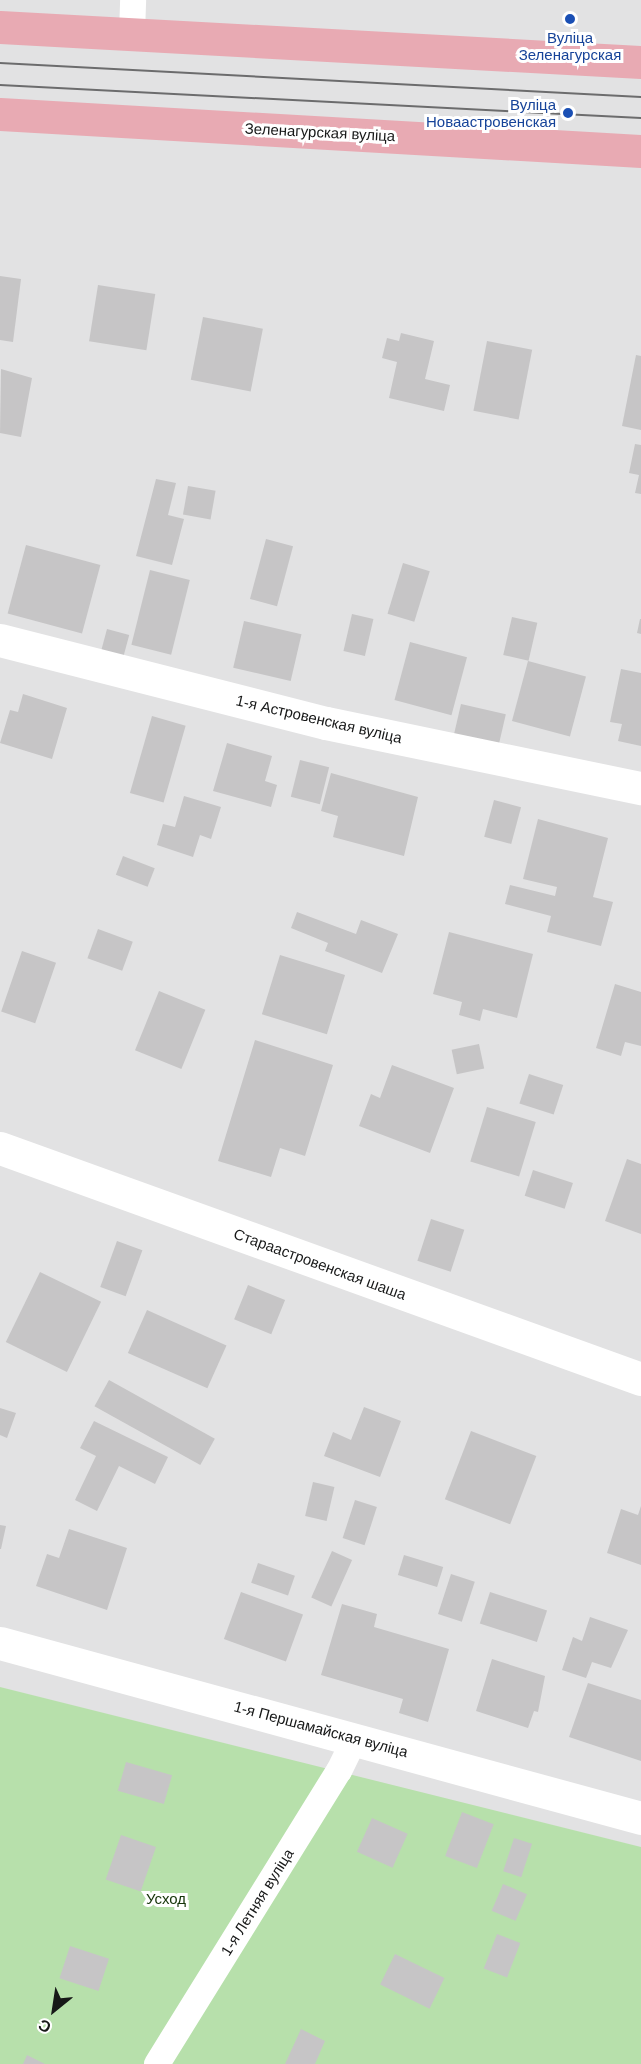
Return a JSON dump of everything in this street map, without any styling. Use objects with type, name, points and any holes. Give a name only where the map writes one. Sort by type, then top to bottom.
[{"type":"main road","points":[[0,27],[641,62]]},
{"type":"main road","name":"Зеленагурская вуліца","points":[[0,114],[641,151]]},
{"type":"street","name":"1-я Астровенская вуліца","points":[[0,640],[326,723],[641,788]]},
{"type":"street","name":"Стараастровенская шаша","points":[[0,1148],[641,1379]]},
{"type":"street","name":"1-я Першамайская вуліца","points":[[0,1643],[355,1738],[641,1818]]},
{"type":"lane","points":[[132,33],[133,0]]},
{"type":"lane","name":"1-я Летняя вуліца","points":[[157,2064],[339,1771],[355,1738]]},
{"type":"green space","name":"Усход","points":[[0,1687],[641,1847],[641,2064],[0,2064]]},
{"type":"building","points":[[0,276],[21,279],[13,342],[0,340]]},
{"type":"building","points":[[98,285],[155,294],[146,350],[89,341]]},
{"type":"building","points":[[203,317],[263,329],[251,391],[191,380]]},
{"type":"building","points":[[401,333],[434,341],[425,379],[450,385],[444,411],[389,398],[397,362],[382,358],[387,338],[399,341]]},
{"type":"building","points":[[487,341],[532,350],[519,419],[473,411]]},
{"type":"building","points":[[636,355],[641,356],[641,430],[622,426]]},
{"type":"building","points":[[1,369],[32,378],[21,437],[0,433]]},
{"type":"building","points":[[635,444],[641,445],[641,494],[635,493],[639,475],[629,473]]},
{"type":"building","points":[[156,479],[176,483],[168,515],[184,519],[172,565],[136,556]]},
{"type":"building","points":[[188,486],[216,491],[211,519],[183,515]]},
{"type":"building","points":[[266,539],[293,546],[277,606],[250,599]]},
{"type":"building","points":[[26,545],[100,565],[82,634],[8,614]]},
{"type":"building","points":[[403,563],[430,571],[414,622],[388,614]]},
{"type":"building","points":[[150,570],[190,580],[171,655],[131,645]]},
{"type":"building","points":[[352,614],[373,619],[365,656],[343,651]]},
{"type":"building","points":[[512,617],[537,623],[529,661],[503,655]]},
{"type":"building","points":[[641,619],[641,634],[637,633]]},
{"type":"building","points":[[244,621],[301,634],[291,681],[233,668]]},
{"type":"building","points":[[107,629],[129,635],[122,663],[99,657]]},
{"type":"building","points":[[410,642],[467,657],[451,715],[394,700]]},
{"type":"building","points":[[528,661],[586,677],[570,736],[512,721]]},
{"type":"building","points":[[621,669],[641,673],[641,746],[618,741],[622,724],[610,722]]},
{"type":"building","points":[[23,694],[67,708],[52,759],[0,743],[10,710],[18,712]]},
{"type":"building","points":[[461,704],[506,714],[497,751],[452,741]]},
{"type":"building","points":[[152,716],[186,726],[164,803],[130,793]]},
{"type":"building","points":[[227,743],[272,756],[265,781],[277,785],[271,807],[213,791]]},
{"type":"building","points":[[300,760],[329,767],[320,804],[291,797]]},
{"type":"building","points":[[331,773],[418,797],[404,856],[333,837],[338,816],[321,811]]},
{"type":"building","points":[[184,796],[221,807],[211,839],[200,835],[193,857],[157,845],[163,824],[175,827]]},
{"type":"building","points":[[494,800],[521,807],[511,844],[484,837]]},
{"type":"building","points":[[538,819],[608,838],[593,897],[613,902],[601,946],[547,932],[551,916],[505,904],[510,885],[555,896],[557,887],[523,879]]},
{"type":"building","points":[[123,856],[155,868],[148,887],[116,875]]},
{"type":"building","points":[[297,912],[356,934],[361,920],[398,934],[382,973],[325,951],[328,943],[291,928]]},
{"type":"building","points":[[98,929],[133,942],[122,971],[87,958]]},
{"type":"building","points":[[449,932],[533,954],[517,1018],[483,1009],[480,1021],[459,1015],[462,1002],[433,994]]},
{"type":"building","points":[[22,951],[56,963],[35,1023],[1,1012]]},
{"type":"building","points":[[280,955],[345,975],[327,1034],[262,1014]]},
{"type":"building","points":[[615,984],[641,992],[641,1046],[625,1042],[621,1056],[596,1048]]},
{"type":"building","points":[[159,991],[205,1010],[181,1069],[135,1050]]},
{"type":"building","points":[[255,1040],[333,1065],[305,1156],[280,1148],[271,1177],[218,1161]]},
{"type":"building","points":[[479,1044],[484,1068],[457,1074],[452,1050]]},
{"type":"building","points":[[392,1065],[454,1088],[430,1153],[359,1126],[371,1094],[380,1098]]},
{"type":"building","points":[[529,1074],[563,1085],[554,1115],[519,1103]]},
{"type":"building","points":[[487,1107],[536,1122],[519,1176],[470,1162]]},
{"type":"building","points":[[627,1159],[641,1164],[641,1234],[605,1221]]},
{"type":"building","points":[[533,1170],[573,1183],[565,1209],[525,1196]]},
{"type":"building","points":[[431,1219],[464,1230],[451,1272],[417,1261]]},
{"type":"building","points":[[117,1241],[142,1250],[126,1296],[100,1287]]},
{"type":"building","points":[[40,1272],[101,1302],[67,1372],[6,1342]]},
{"type":"building","points":[[248,1285],[285,1300],[271,1334],[234,1319]]},
{"type":"building","points":[[147,1310],[226,1345],[207,1388],[128,1353]]},
{"type":"building","points":[[109,1380],[215,1439],[200,1465],[94,1406]]},
{"type":"building","points":[[364,1407],[401,1421],[380,1477],[324,1456],[333,1432],[351,1440]]},
{"type":"building","points":[[0,1408],[16,1413],[7,1438],[0,1435]]},
{"type":"building","points":[[94,1421],[168,1457],[155,1484],[119,1466],[97,1511],[75,1500],[96,1456],[80,1448]]},
{"type":"building","points":[[471,1431],[536,1456],[510,1524],[445,1499]]},
{"type":"building","points":[[313,1482],[334,1487],[327,1521],[305,1516]]},
{"type":"building","points":[[355,1500],[377,1507],[365,1545],[343,1538]]},
{"type":"building","points":[[641,1506],[641,1565],[607,1553],[621,1509],[638,1515]]},
{"type":"building","points":[[0,1525],[6,1526],[1,1549],[0,1549]]},
{"type":"building","points":[[69,1529],[127,1548],[107,1610],[36,1586],[47,1554],[59,1558]]},
{"type":"building","points":[[332,1551],[352,1560],[331,1607],[311,1598]]},
{"type":"building","points":[[404,1555],[443,1567],[437,1587],[398,1575]]},
{"type":"building","points":[[258,1563],[295,1576],[288,1596],[251,1583]]},
{"type":"building","points":[[451,1574],[475,1582],[462,1622],[438,1614]]},
{"type":"building","points":[[241,1592],[303,1615],[286,1662],[224,1639]]},
{"type":"building","points":[[490,1592],[547,1611],[537,1642],[480,1623]]},
{"type":"building","points":[[342,1604],[377,1614],[374,1627],[449,1649],[428,1722],[399,1713],[403,1699],[321,1675]]},
{"type":"building","points":[[590,1617],[628,1630],[611,1668],[592,1662],[586,1678],[562,1670],[573,1637],[582,1641]]},
{"type":"building","points":[[492,1659],[545,1676],[538,1712],[534,1711],[528,1728],[476,1711]]},
{"type":"building","points":[[588,1683],[641,1700],[641,1761],[569,1737]]},
{"type":"building","points":[[126,1762],[172,1775],[164,1804],[118,1791]]},
{"type":"building","points":[[462,1812],[494,1824],[477,1868],[445,1856]]},
{"type":"building","points":[[372,1818],[408,1834],[393,1868],[357,1852]]},
{"type":"building","points":[[121,1835],[156,1847],[141,1891],[106,1879]]},
{"type":"building","points":[[514,1838],[532,1844],[521,1877],[503,1871]]},
{"type":"building","points":[[503,1884],[527,1894],[516,1921],[492,1911]]},
{"type":"building","points":[[497,1934],[520,1943],[507,1978],[484,1969]]},
{"type":"building","points":[[70,1946],[109,1959],[98,1991],[59,1978]]},
{"type":"building","points":[[395,1954],[444,1978],[430,2009],[380,1985]]},
{"type":"building","points":[[301,2029],[325,2041],[315,2064],[285,2064]]},
{"type":"building","points":[[27,2055],[45,2064],[23,2064]]},
{"type":"tram line","points":[[0,63],[641,97]]},
{"type":"tram line","points":[[0,85],[641,118]]},
{"type":"place","name":"Вуліца Зеленагурская","points":[[570,19]]},
{"type":"place","name":"Вуліца Новаастровенская","points":[[568,113]]}]
